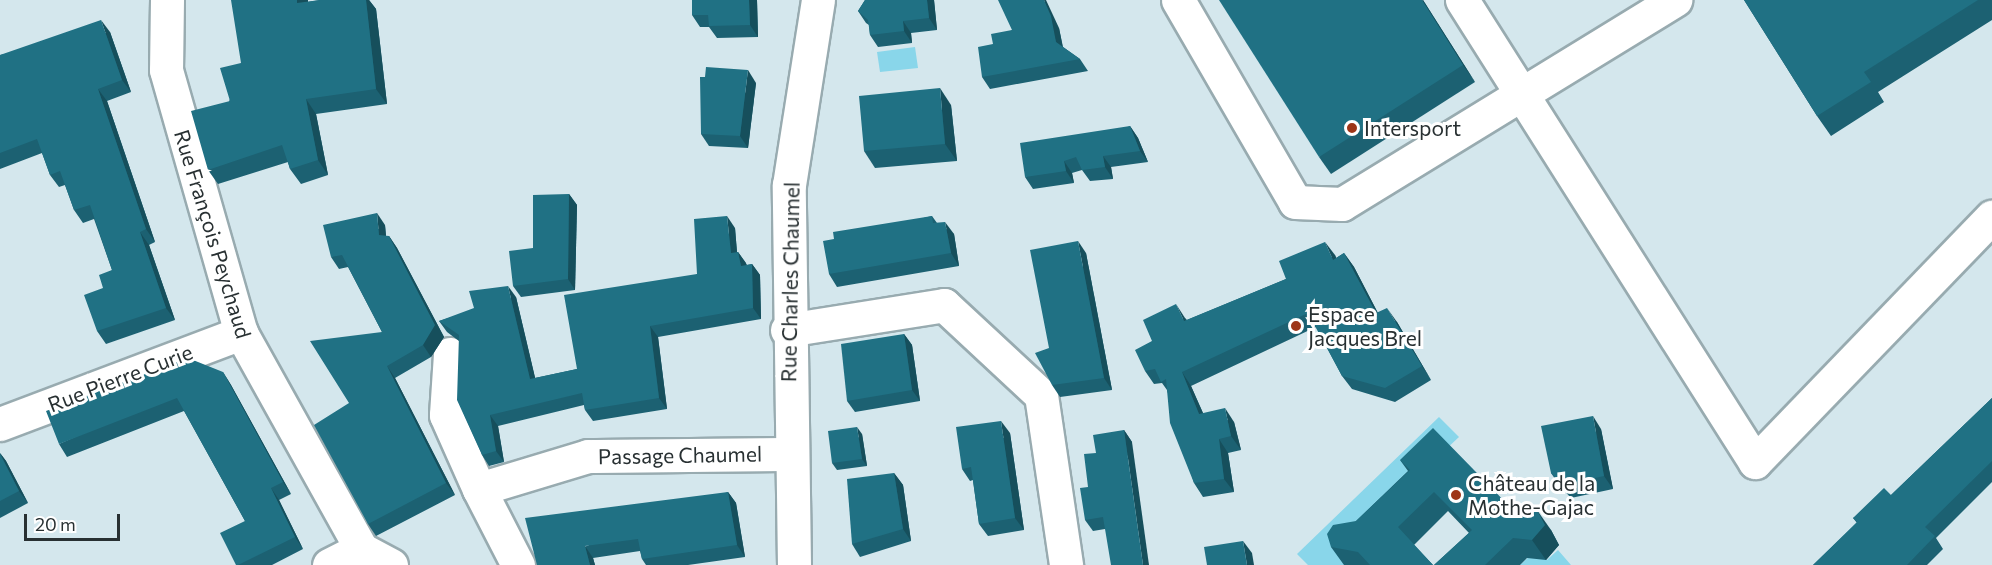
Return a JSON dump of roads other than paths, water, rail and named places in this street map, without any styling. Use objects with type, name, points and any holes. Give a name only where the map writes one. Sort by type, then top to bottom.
[{"type":"street","name":"Rue François Peychaud","points":[[167,0],[166,70],[240,333],[361,549]]},
{"type":"street","name":"Rue Charles Chaumel","points":[[794,565],[787,330],[789,185],[818,0]]},
{"type":"street","points":[[1178,0],[1295,202],[1342,204],[1523,96],[1675,0]]},
{"type":"street","points":[[1462,0],[1755,462],[1992,217]]},
{"type":"street","points":[[787,330],[944,305],[1041,395],[1066,565]]},
{"type":"street","name":"Rue Pierre Curie","points":[[0,424],[240,333]]},
{"type":"street","points":[[450,354],[446,415],[479,489],[518,565]]},
{"type":"street","name":"Passage Chaumel","points":[[479,489],[588,456],[790,454]]},
{"type":"street","points":[[329,565],[361,549],[392,565]]},
{"type":"water","points":[[915,47],[918,68],[880,72],[877,52]]},
{"type":"water","points":[[1439,417],[1459,437],[1414,479],[1344,565],[1308,565],[1297,554]]},
{"type":"water","points":[[1558,550],[1571,565],[1520,565],[1531,555],[1547,560]]},
{"type":"place","name":"Intersport","points":[[1352,128]]},
{"type":"place","name":"Espace Jacques Brel","points":[[1296,326]]},
{"type":"place","name":"Château de la Mothe-Gajac","points":[[1456,495]]}]
